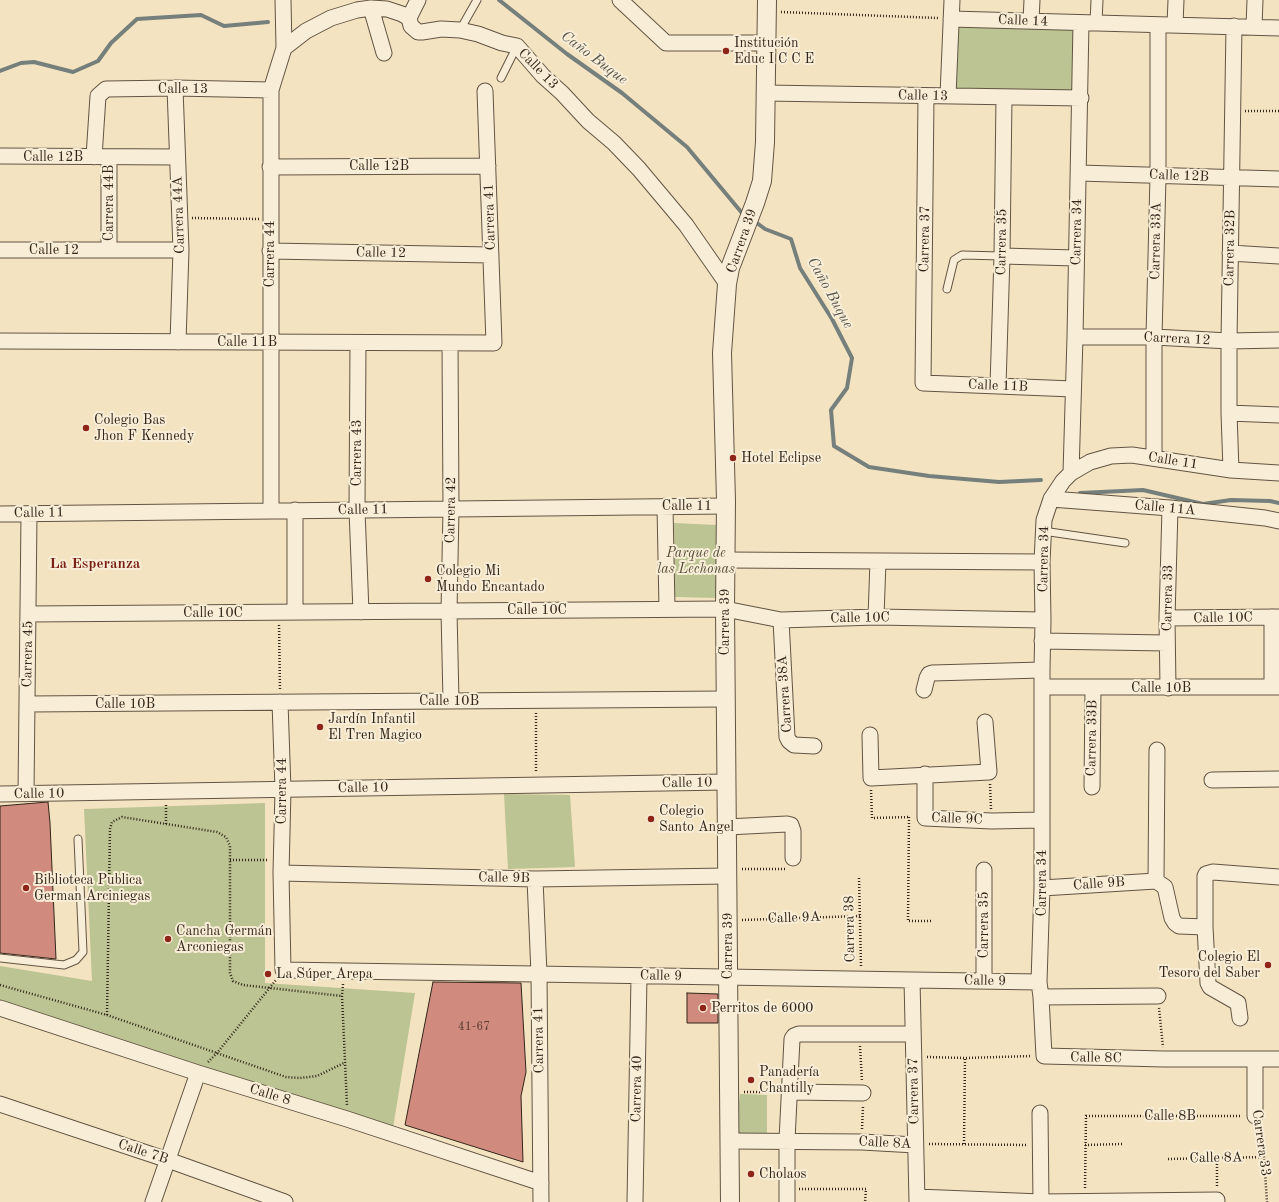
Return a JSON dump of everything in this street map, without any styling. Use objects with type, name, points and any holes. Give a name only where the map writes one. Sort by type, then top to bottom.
[{"type":"street","name":"Carrera 44","points":[[271,510],[271,90],[284,48],[282,0]]},
{"type":"street","points":[[409,18],[418,0]]},
{"type":"street","points":[[620,0],[666,43],[766,44]]},
{"type":"street","points":[[948,96],[952,0]]},
{"type":"street","points":[[1031,21],[1032,0]]},
{"type":"street","name":"Carrera 34","points":[[1044,1056],[1039,982],[1042,888],[1043,531],[1044,520],[1051,499],[1060,485],[1071,473],[1081,98],[1088,23],[1097,0]]},
{"type":"street","points":[[1175,25],[1176,0]]},
{"type":"street","points":[[1254,27],[1255,0]]},
{"type":"street","name":"Carrera 39","points":[[730,1202],[725,609],[726,506],[722,353],[727,284],[730,268],[762,181],[765,142],[767,6]]},
{"type":"street","name":"Calle 13","points":[[284,48],[306,31],[331,18],[357,10],[371,8],[387,9],[409,18],[411,26],[416,31],[420,32],[441,29],[460,30],[478,34],[502,44],[517,46],[543,76],[562,93],[596,129],[614,143],[644,175],[686,225],[727,284]]},
{"type":"street","points":[[371,8],[384,54]]},
{"type":"street","name":"Calle 14","points":[[951,19],[1279,28]]},
{"type":"street","name":"Carrera 33A","points":[[1154,458],[1154,337],[1158,176],[1158,25]]},
{"type":"street","name":"Carrera 32B","points":[[1231,470],[1229,341],[1234,26]]},
{"type":"street","name":"Calle 13","points":[[98,96],[106,89],[175,88],[271,90]]},
{"type":"street","name":"Carrera 44A","points":[[175,88],[181,250],[178,342]]},
{"type":"street","name":"Carrera 41","points":[[485,91],[494,343]]},
{"type":"street","name":"Calle 13","points":[[766,93],[1081,98]]},
{"type":"street","name":"Carrera 44B","points":[[94,157],[98,96]]},
{"type":"street","name":"Carrera 37","points":[[923,383],[926,96]]},
{"type":"street","name":"Carrera 35","points":[[998,386],[1002,256],[1004,97]]},
{"type":"street","name":"Calle 12B","points":[[0,156],[177,157]]},
{"type":"street","name":"Carrera 44B","points":[[108,250],[109,157]]},
{"type":"street","name":"Calle 12B","points":[[270,167],[488,166]]},
{"type":"street","name":"Calle 12B","points":[[1079,173],[1279,179]]},
{"type":"street","name":"Calle 12","points":[[0,250],[181,250]]},
{"type":"street","name":"Calle 12","points":[[270,251],[491,255]]},
{"type":"street","points":[[1230,253],[1279,256]]},
{"type":"street","points":[[1002,256],[1076,258]]},
{"type":"street","name":"Carrera 12","points":[[1075,337],[1154,337],[1229,341],[1279,340]]},
{"type":"street","name":"Calle 11B","points":[[0,341],[494,343]]},
{"type":"street","name":"Carrera 43","points":[[358,343],[357,510],[361,612]]},
{"type":"street","name":"Carrera 42","points":[[450,343],[451,509],[449,611],[451,701]]},
{"type":"street","name":"Calle 11B","points":[[923,383],[1073,389]]},
{"type":"street","points":[[1229,413],[1279,415]]},
{"type":"street","name":"Calle 11","points":[[1071,473],[1090,462],[1110,456],[1132,455],[1231,470],[1279,472]]},
{"type":"street","name":"Calle 11A","points":[[1051,499],[1170,508],[1265,518],[1279,521]]},
{"type":"street","points":[[665,506],[667,609]]},
{"type":"street","name":"Calle 11","points":[[0,514],[726,506]]},
{"type":"street","name":"Carrera 33","points":[[1168,688],[1167,618],[1170,508]]},
{"type":"street","points":[[295,510],[295,612]]},
{"type":"street","name":"Carrera 45","points":[[26,794],[29,514]]},
{"type":"street","points":[[726,560],[1042,562]]},
{"type":"street","points":[[876,617],[878,561]]},
{"type":"street","name":"Calle 10C","points":[[29,614],[725,609],[781,620],[876,617],[1043,620]]},
{"type":"street","points":[[1276,617],[1276,687]]},
{"type":"street","name":"Calle 10C","points":[[1167,618],[1276,617]]},
{"type":"street","name":"Carrera 38A","points":[[781,620],[787,737],[794,745],[814,746]]},
{"type":"street","points":[[1042,641],[1167,642]]},
{"type":"street","points":[[924,690],[927,678],[929,674],[932,673],[1042,670]]},
{"type":"street","name":"Calle 10B","points":[[1042,687],[1276,687]]},
{"type":"street","name":"Carrera 33B","points":[[1092,787],[1093,688]]},
{"type":"street","name":"Calle 10B","points":[[28,704],[726,699]]},
{"type":"street","name":"Carrera 44","points":[[280,702],[283,790],[281,867],[283,970]]},
{"type":"street","points":[[870,735],[871,778],[925,774],[989,772],[985,722]]},
{"type":"street","points":[[1157,750],[1156,881],[1165,887],[1172,918],[1175,923],[1179,926],[1205,927]]},
{"type":"street","points":[[925,774],[925,818]]},
{"type":"street","points":[[1212,780],[1279,779]]},
{"type":"street","name":"Calle 10","points":[[0,794],[726,782]]},
{"type":"street","name":"Calle 9C","points":[[925,818],[992,821],[1042,820]]},
{"type":"street","points":[[727,827],[791,825],[793,831],[793,858]]},
{"type":"street","name":"Calle 9B","points":[[281,867],[535,878],[727,873]]},
{"type":"street","name":"Carrera 35","points":[[984,870],[984,980]]},
{"type":"street","points":[[1240,1018],[1238,1003],[1210,987],[1208,983],[1205,927],[1205,876],[1206,874],[1213,872],[1279,877]]},
{"type":"street","name":"Carrera 41","points":[[535,878],[539,974],[541,1202]]},
{"type":"street","name":"Calle 9B","points":[[1042,888],[1156,881]]},
{"type":"street","name":"Calle 9","points":[[283,970],[1039,982]]},
{"type":"street","name":"Carrera 40","points":[[635,1202],[639,976]]},
{"type":"street","name":"Carrera 37","points":[[912,980],[917,1200]]},
{"type":"street","points":[[1041,997],[1158,996]]},
{"type":"street","name":"Calle 8","points":[[0,1008],[541,1183]]},
{"type":"street","points":[[787,1196],[787,1140],[792,1039],[794,1036],[799,1034],[913,1034]]},
{"type":"street","name":"Calle 8C","points":[[1044,1056],[1164,1059],[1279,1059]]},
{"type":"street","name":"Carrera 33","points":[[1255,1059],[1255,1116]]},
{"type":"street","points":[[153,1202],[198,1073]]},
{"type":"street","points":[[790,1092],[863,1093]]},
{"type":"street","name":"Calle 7B","points":[[0,1104],[168,1160],[285,1202]]},
{"type":"street","points":[[1040,1113],[1041,1202]]},
{"type":"street","name":"Calle 8A","points":[[730,1141],[787,1140],[915,1145]]},
{"type":"street","points":[[917,1200],[1041,1202],[1218,1200]]},
{"type":"lane","points":[[460,30],[477,0]]},
{"type":"lane","points":[[501,78],[517,46]]},
{"type":"lane","points":[[947,289],[954,260],[962,255],[1002,256]]},
{"type":"lane","points":[[1043,531],[1125,543]]},
{"type":"lane","points":[[0,958],[64,964],[76,960],[83,952],[78,839]]},
{"type":"path","points":[[767,6],[951,19]]},
{"type":"path","points":[[1232,110],[1279,111]]},
{"type":"path","points":[[180,217],[270,220]]},
{"type":"path","points":[[279,612],[280,702]]},
{"type":"path","points":[[536,701],[536,786]]},
{"type":"path","points":[[989,772],[992,821]]},
{"type":"path","name":"Calle 9C","points":[[871,778],[872,818],[925,818]]},
{"type":"path","points":[[166,792],[166,824]]},
{"type":"path","points":[[107,1015],[110,830],[112,822],[122,817],[217,832],[226,837],[230,846],[230,973],[233,981],[243,985],[272,987],[342,996]]},
{"type":"path","points":[[909,817],[908,921],[933,921]]},
{"type":"path","points":[[727,873],[791,869],[793,858]]},
{"type":"path","points":[[230,860],[281,867]]},
{"type":"path","name":"Carrera 38","points":[[859,878],[861,979]]},
{"type":"path","name":"Calle 9A","points":[[728,921],[860,916]]},
{"type":"path","points":[[198,1073],[217,1053],[272,987],[283,970]]},
{"type":"path","points":[[344,971],[342,996],[347,1119]]},
{"type":"path","points":[[0,985],[107,1015],[286,1077],[300,1078],[317,1076],[344,1063]]},
{"type":"path","points":[[1158,996],[1164,1059]]},
{"type":"path","points":[[913,1057],[965,1058],[1044,1056]]},
{"type":"path","points":[[964,1144],[965,1058]]},
{"type":"path","points":[[729,1092],[790,1092]]},
{"type":"path","name":"Calle 8B","points":[[1085,1145],[1086,1116],[1255,1116]]},
{"type":"path","name":"Carrera 33","points":[[1255,1116],[1264,1157],[1267,1202]]},
{"type":"path","points":[[1085,1201],[1085,1145],[1122,1144]]},
{"type":"path","name":"Calle 8A","points":[[915,1145],[1040,1145]]},
{"type":"path","name":"Calle 8A","points":[[1168,1159],[1264,1157]]},
{"type":"path","points":[[1217,1158],[1218,1200]]},
{"type":"path","points":[[787,1196],[866,1189],[865,1202]]},
{"type":"green space","points":[[951,19],[1081,23],[1081,98],[948,96]]},
{"type":"green space","name":"Parque de las Lechonas","points":[[674,523],[716,525],[718,598],[675,597]]},
{"type":"green space","points":[[504,794],[570,795],[575,867],[508,869]]},
{"type":"green space","points":[[265,803],[265,983],[415,993],[393,1128],[0,1000],[0,966],[92,981],[84,809]]},
{"type":"green space","points":[[740,1094],[767,1095],[767,1135],[735,1136]]},
{"type":"building","name":"Biblioteca Publica German Arciniegas","points":[[48,802],[56,959],[0,953],[0,806]]},
{"type":"building","points":[[433,982],[521,983],[526,1072],[521,1096],[523,1162],[405,1125]]},
{"type":"building","name":"Perritos de 6000","points":[[687,993],[718,994],[718,1023],[687,1023]]},
{"type":"waterway","name":"Caño Buque","points":[[499,0],[567,54],[622,93],[687,147],[742,213],[746,215]]},
{"type":"waterway","name":"Caño Buque","points":[[0,71],[21,63],[34,62],[73,72],[98,61],[111,43],[137,19],[201,15],[224,26],[268,22]]},
{"type":"waterway","name":"Caño Buque","points":[[753,220],[765,229],[791,239],[800,268],[832,319],[852,358],[847,388],[831,410],[834,446],[869,467],[929,476],[999,482],[1041,480]]},
{"type":"waterway","name":"Caño Buque","points":[[1080,493],[1143,490],[1203,504],[1231,500],[1270,501],[1279,503]]},
{"type":"place","name":"Institución Educ I C C E","points":[[726,51]]},
{"type":"place","name":"Colegio Bas Jhon F Kennedy","points":[[86,428]]},
{"type":"place","name":"Hotel Eclipse","points":[[733,458]]},
{"type":"place","name":"Colegio Mi Mundo Encantado","points":[[428,579]]},
{"type":"place","name":"Jardín Infantil El Tren Magico","points":[[320,727]]},
{"type":"place","name":"Colegio Santo Angel","points":[[651,819]]},
{"type":"place","name":"Biblioteca Publica German Arciniegas","points":[[26,888]]},
{"type":"place","name":"Cancha Germán Arconiegas","points":[[168,939]]},
{"type":"place","name":"Colegio El Tesoro del Saber","points":[[1268,965]]},
{"type":"place","name":"La Súper Arepa","points":[[268,974]]},
{"type":"place","name":"Perritos de 6000","points":[[703,1008]]},
{"type":"place","name":"Panadería Chantilly","points":[[751,1080]]},
{"type":"place","name":"Cholaos","points":[[751,1174]]},
{"type":"district","name":"La Esperanza","points":[[95,564]]}]
